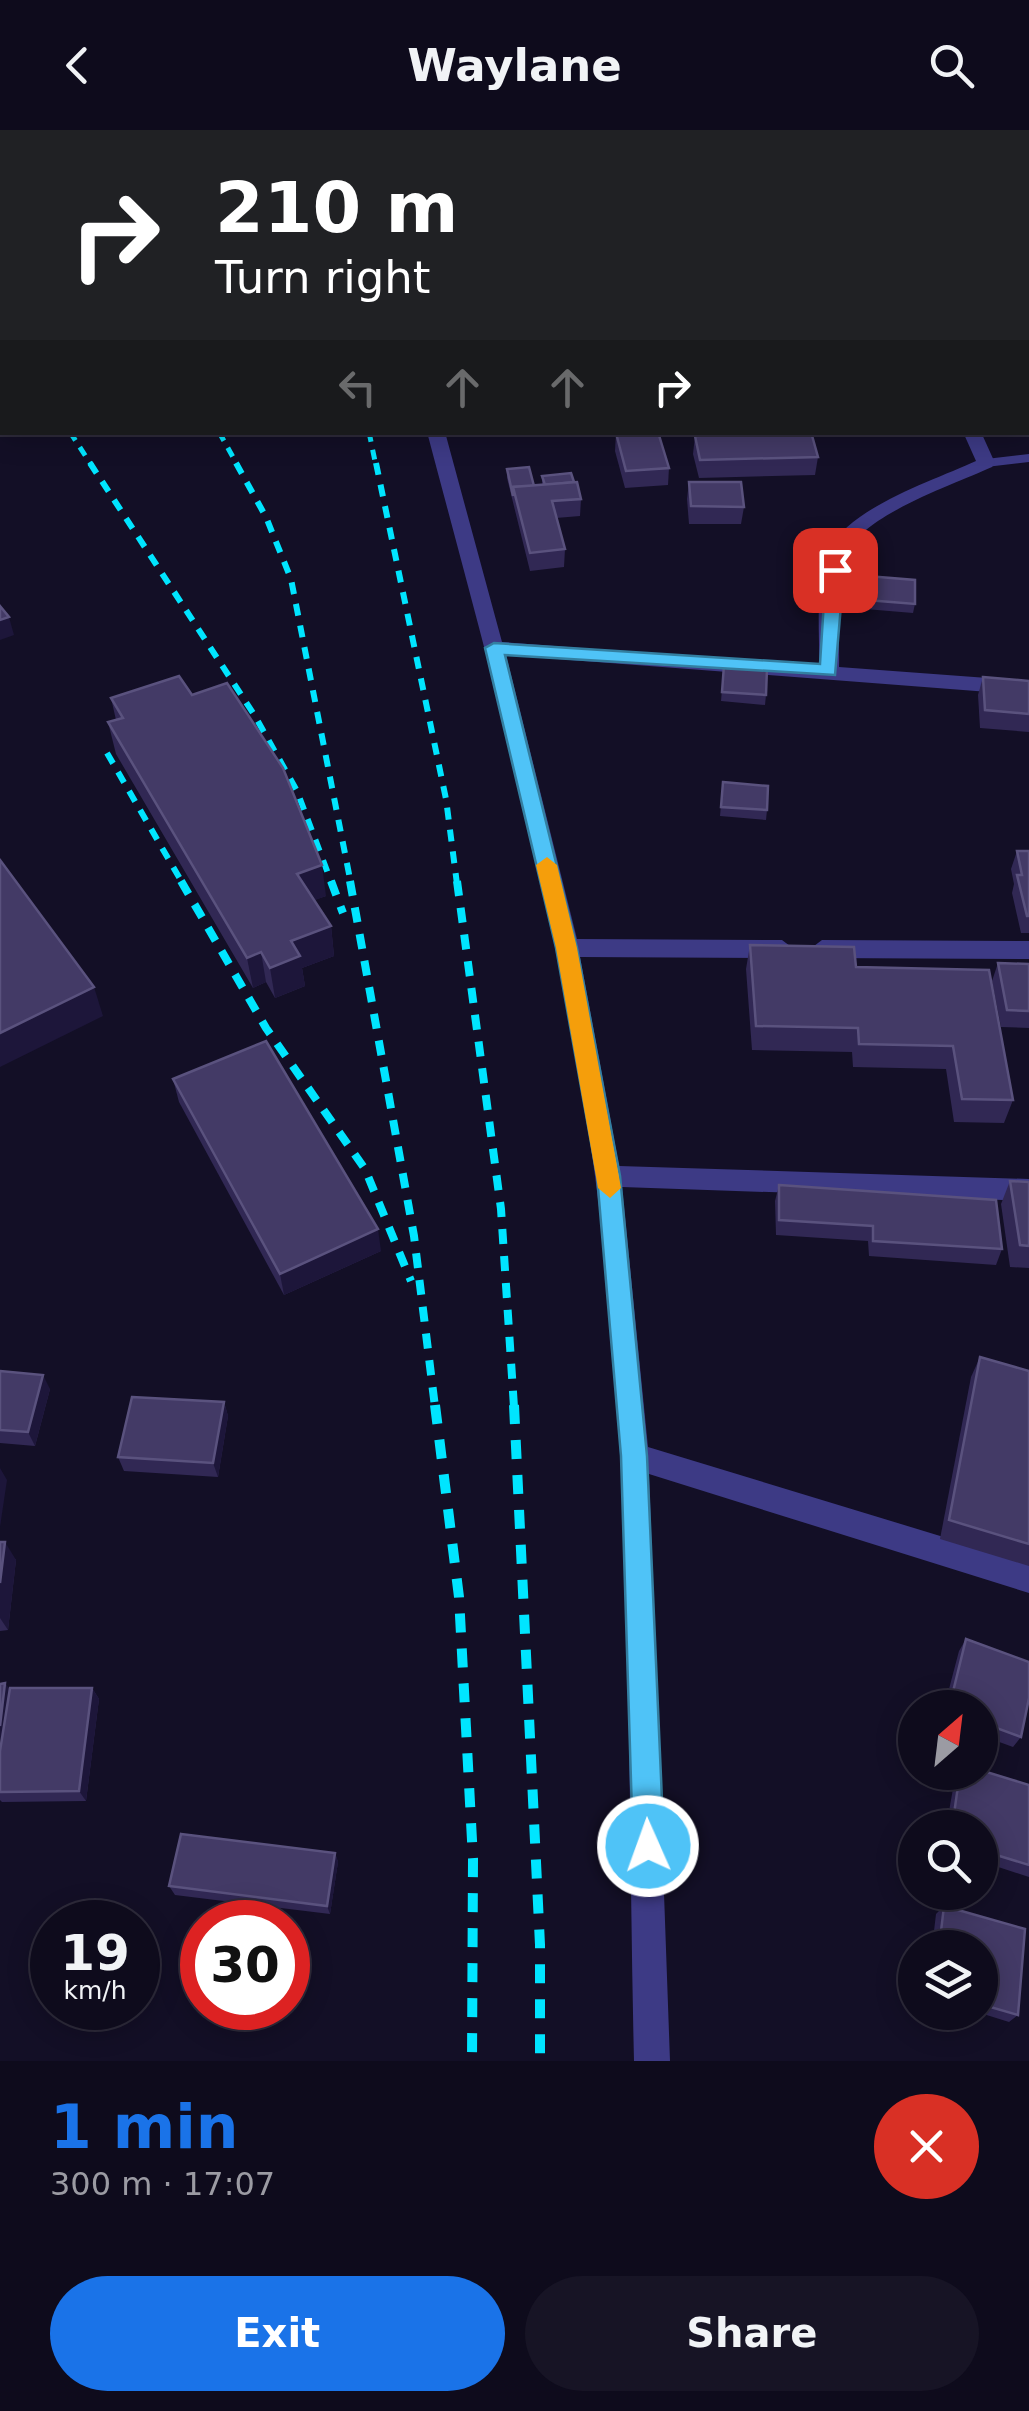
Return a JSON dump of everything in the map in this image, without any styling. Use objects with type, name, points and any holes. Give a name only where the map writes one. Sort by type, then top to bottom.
[{"type":"street","points":[[437,435],[494,648],[567,948],[608,1176],[634,1456],[654,2002],[652,2061]]},
{"type":"street","points":[[829,671],[835,570],[842,544],[862,524],[986,464],[973,435]]},
{"type":"street","points":[[494,648],[1029,688]]},
{"type":"street","points":[[567,948],[1029,950]]},
{"type":"street","points":[[608,1176],[1029,1190]]},
{"type":"street","points":[[634,1456],[1029,1578]]},
{"type":"lane","points":[[986,464],[1029,458]]},
{"type":"building","points":[[617,435],[659,435],[669,468],[626,471]]},
{"type":"building","points":[[812,435],[818,457],[700,460],[695,436]]},
{"type":"building","points":[[529,467],[534,486],[513,487],[513,496],[507,469]]},
{"type":"building","points":[[571,473],[574,482],[545,485],[542,476]]},
{"type":"building","points":[[577,482],[581,499],[552,501],[565,549],[530,553],[513,487]]},
{"type":"building","points":[[689,482],[741,482],[744,507],[691,506]]},
{"type":"building","points":[[867,576],[915,580],[915,604],[867,600]]},
{"type":"building","points":[[0,606],[9,617],[0,620]]},
{"type":"building","points":[[724,665],[767,668],[766,695],[722,692]]},
{"type":"building","points":[[179,676],[192,695],[227,683],[283,768],[322,865],[297,874],[331,926],[291,941],[300,956],[270,968],[261,952],[247,958],[108,722],[123,718],[111,698]]},
{"type":"building","points":[[983,677],[1029,681],[1029,714],[985,710]]},
{"type":"building","points":[[723,782],[768,786],[767,810],[721,807]]},
{"type":"building","points":[[1017,851],[1029,851],[1029,916],[1017,875],[1022,875]]},
{"type":"building","points":[[0,860],[94,987],[0,1033]]},
{"type":"building","points":[[750,945],[854,947],[856,967],[989,970],[1013,1100],[962,1099],[953,1046],[859,1044],[858,1028],[756,1026]]},
{"type":"building","points":[[998,963],[1029,964],[1029,1011],[1007,1010]]},
{"type":"building","points":[[266,1041],[378,1229],[280,1274],[173,1079]]},
{"type":"building","points":[[1010,1181],[1029,1182],[1029,1246],[1020,1245]]},
{"type":"building","points":[[779,1185],[996,1200],[1002,1249],[873,1241],[873,1226],[779,1220]]},
{"type":"building","points":[[980,1357],[1029,1371],[1029,1544],[949,1520]]},
{"type":"building","points":[[0,1371],[43,1375],[28,1432],[0,1430]]},
{"type":"building","points":[[132,1397],[224,1402],[213,1463],[118,1457]]},
{"type":"building","points":[[0,1542],[5,1542],[0,1583]]},
{"type":"building","points":[[966,1639],[1029,1662],[1029,1698],[1021,1737],[998,1729],[998,1690],[953,1690]]},
{"type":"building","points":[[5,1683],[0,1726],[0,1684]]},
{"type":"building","points":[[10,1688],[92,1688],[79,1791],[0,1792],[0,1751]]},
{"type":"building","points":[[998,1776],[1029,1785],[1029,1865],[998,1856],[998,1810],[955,1810],[957,1790],[998,1790]]},
{"type":"building","points":[[181,1834],[335,1853],[327,1906],[310,1904],[310,1900],[280,1900],[169,1886]]},
{"type":"building","points":[[944,1910],[958,1910],[1025,1929],[1018,2015],[998,2009],[998,1930],[941,1930]]},
{"type":"railway","points":[[72,435],[92,466]]},
{"type":"railway","points":[[221,435],[238,466]]},
{"type":"railway","points":[[370,435],[376,466]]},
{"type":"railway","points":[[90,463],[255,716],[297,791],[332,884]]},
{"type":"railway","points":[[236,463],[266,517],[291,579],[351,884]]},
{"type":"railway","points":[[376,463],[446,799],[457,884]]},
{"type":"railway","points":[[107,753],[183,884]]},
{"type":"railway","points":[[181,881],[266,1028],[365,1169],[411,1281]]},
{"type":"railway","points":[[331,881],[343,913]]},
{"type":"railway","points":[[350,881],[414,1236],[435,1407]]},
{"type":"railway","points":[[457,881],[501,1209],[514,1407]]},
{"type":"railway","points":[[435,1405],[459,1597],[473,1859],[472,2061]]},
{"type":"railway","points":[[514,1405],[540,1945],[540,2061]]},
{"type":"slow traffic","points":[[547,865],[567,948],[610,1188]]},
{"type":"route","points":[[648,1846],[634,1456],[608,1176],[567,948],[494,648],[829,671],[835,570]]}]
